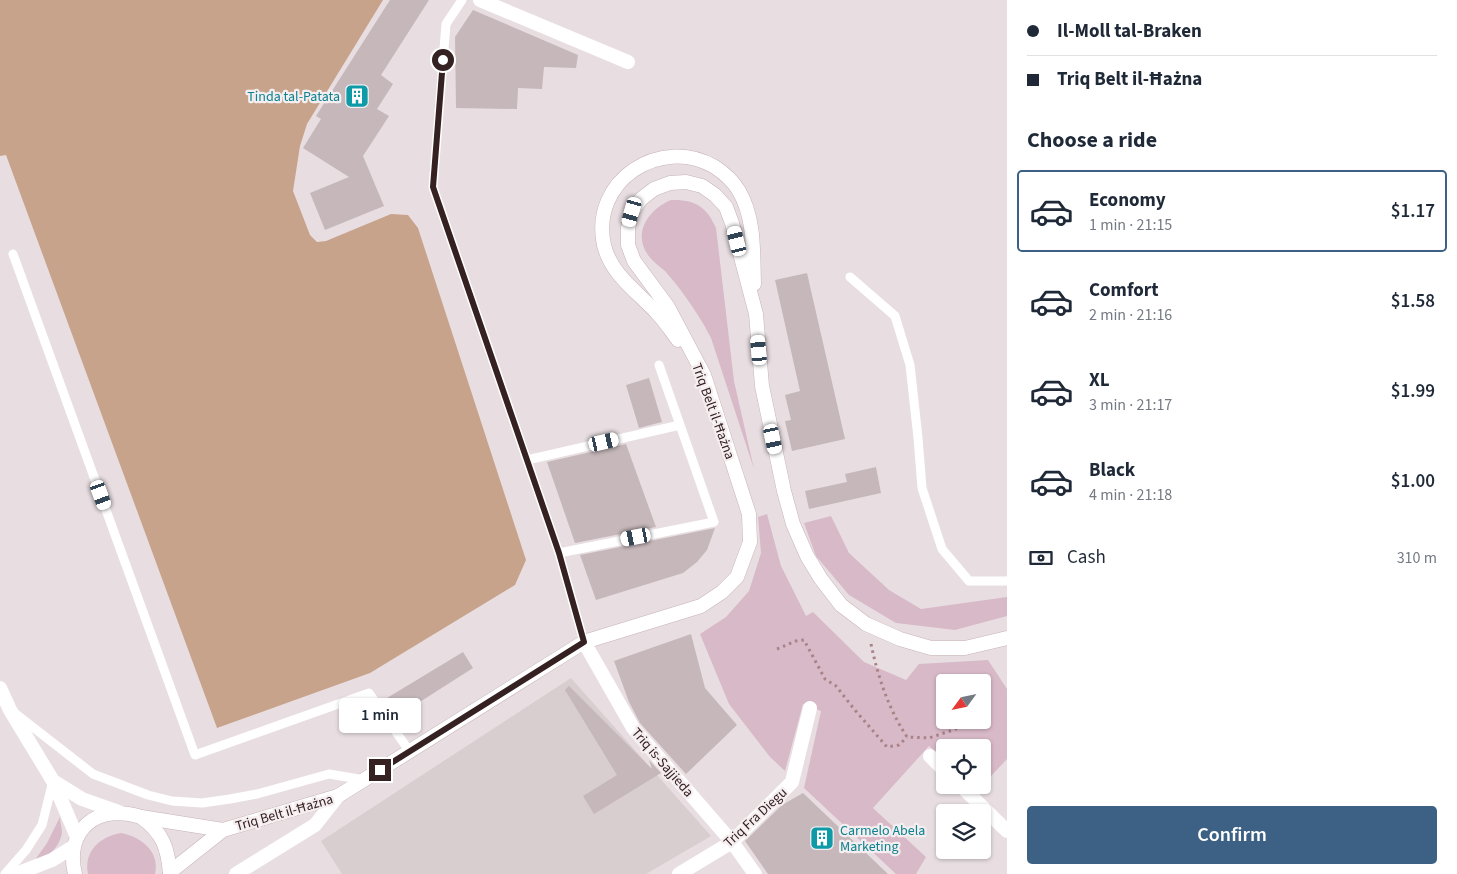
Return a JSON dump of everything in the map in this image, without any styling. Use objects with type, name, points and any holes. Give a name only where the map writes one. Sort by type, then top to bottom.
[{"type":"main road","points":[[480,0],[628,62]]},
{"type":"main road","points":[[704,376],[658,314],[627,284],[612,265],[604,244],[603,222],[608,200],[620,182],[637,167],[658,157],[681,155],[703,160],[723,172],[738,190],[748,211],[751,230],[756,314]]},
{"type":"main road","name":"Triq Belt il-Ħażna","points":[[223,830],[338,796],[584,642],[700,606],[722,592],[737,577],[750,542],[749,514],[704,376],[668,307],[634,260],[628,245],[628,228],[632,212],[642,199],[654,189],[670,183],[686,182],[702,186],[715,195],[726,207],[756,314],[762,386],[784,491],[793,524],[807,556],[821,579],[841,604],[866,624],[900,639],[931,648],[964,648],[1007,638]]},
{"type":"main road","name":"Triq is-Sajjieda","points":[[584,642],[633,728],[732,842],[755,874]]},
{"type":"main road","points":[[0,688],[10,710],[53,781],[75,842],[75,874]]},
{"type":"main road","name":"Triq Fra Diegu","points":[[679,874],[732,842],[792,782],[810,708]]},
{"type":"main road","points":[[930,756],[936,762]]},
{"type":"main road","points":[[53,781],[82,799],[119,812],[223,830]]},
{"type":"main road","points":[[969,794],[1007,831]]},
{"type":"main road","points":[[236,874],[314,825],[338,796]]},
{"type":"main road","points":[[16,874],[52,860],[75,842],[84,826],[95,818],[119,812]]},
{"type":"main road","points":[[140,817],[152,825],[161,836],[167,850],[170,873]]},
{"type":"main road","points":[[170,873],[223,830]]},
{"type":"lane","points":[[462,0],[446,24],[433,187],[559,553],[584,642]]},
{"type":"lane","points":[[13,254],[195,755],[369,694],[410,752]]},
{"type":"lane","points":[[850,277],[895,316],[910,365],[922,488],[942,549],[969,581],[1007,582]]},
{"type":"lane","points":[[559,553],[714,522],[659,365]]},
{"type":"lane","points":[[527,460],[680,424]]},
{"type":"lane","points":[[10,710],[93,774],[148,795],[172,801],[202,803],[230,799],[257,794],[329,774],[365,780]]},
{"type":"lane","points":[[5,874],[26,850],[42,825],[53,781]]},
{"type":"path","points":[[866,624],[877,670],[894,718],[906,737]]},
{"type":"path","points":[[777,649],[796,641],[804,640],[825,679],[836,686],[887,747],[899,744],[906,737],[929,738],[956,729]]},
{"type":"shaded area","points":[[0,0],[383,0],[307,124],[300,146],[293,191],[310,235],[317,242],[326,241],[391,214],[408,215],[418,228],[526,560],[515,585],[370,673],[217,728],[6,155],[0,156]]},
{"type":"shaded area","points":[[671,200],[687,201],[699,206],[709,215],[716,228],[734,381],[754,469],[711,338],[680,289],[648,255],[643,247],[642,230],[645,223],[656,209]]},
{"type":"shaded area","points":[[767,514],[781,566],[806,616],[813,612],[864,662],[906,680],[919,664],[988,660],[1007,689],[1007,759],[991,776],[991,739],[936,739],[936,752],[929,746],[873,808],[926,857],[916,874],[896,874],[804,788],[821,711],[803,704],[785,771],[770,757],[729,704],[700,634],[726,617],[749,591],[761,553],[758,517]]},
{"type":"shaded area","points":[[831,516],[849,553],[889,590],[921,609],[1007,597],[1007,616],[955,630],[896,623],[849,595],[816,556],[804,523]]},
{"type":"shaded area","points":[[571,678],[711,836],[646,874],[342,874],[321,841]]},
{"type":"shaded area","points":[[60,817],[62,833],[58,844],[47,856],[32,864],[47,843]]},
{"type":"shaded area","points":[[121,833],[142,842],[152,852],[155,858],[155,874],[88,874],[88,858],[95,846],[107,837]]},
{"type":"building","name":"Tinda tal-Patata","points":[[390,0],[429,0],[381,75],[393,84],[377,109],[389,116],[363,156],[384,206],[325,230],[310,193],[349,177],[303,148],[321,119],[316,116]]},
{"type":"building","points":[[473,10],[578,55],[576,68],[544,67],[542,89],[518,88],[517,109],[456,108],[455,37]]},
{"type":"building","points":[[807,273],[845,439],[792,451],[785,421],[791,420],[785,395],[800,391],[775,280]]},
{"type":"building","points":[[649,378],[662,422],[639,428],[626,385]]},
{"type":"building","points":[[626,444],[656,527],[575,543],[547,462]]},
{"type":"building","points":[[876,467],[881,493],[809,509],[805,491],[847,482],[845,474]]},
{"type":"building","points":[[715,528],[707,550],[697,562],[683,573],[596,600],[580,555]]},
{"type":"building","points":[[691,634],[705,688],[737,725],[686,774],[640,723],[629,702],[614,661]]},
{"type":"building","points":[[463,652],[473,668],[415,705],[382,701]]},
{"type":"building","points":[[569,686],[652,769],[649,760],[661,773],[594,814],[583,796],[617,775],[565,690]]},
{"type":"building","name":"Carmelo Abela Marketing","points":[[803,793],[888,874],[768,874],[745,841],[782,805]]},
{"type":"place","name":"Tinda tal-Patata","points":[[357,96]]},
{"type":"place","name":"Carmelo Abela Marketing","points":[[822,838]]},
{"type":"route","points":[[380,770],[584,642],[559,553],[433,187],[443,60]]}]
